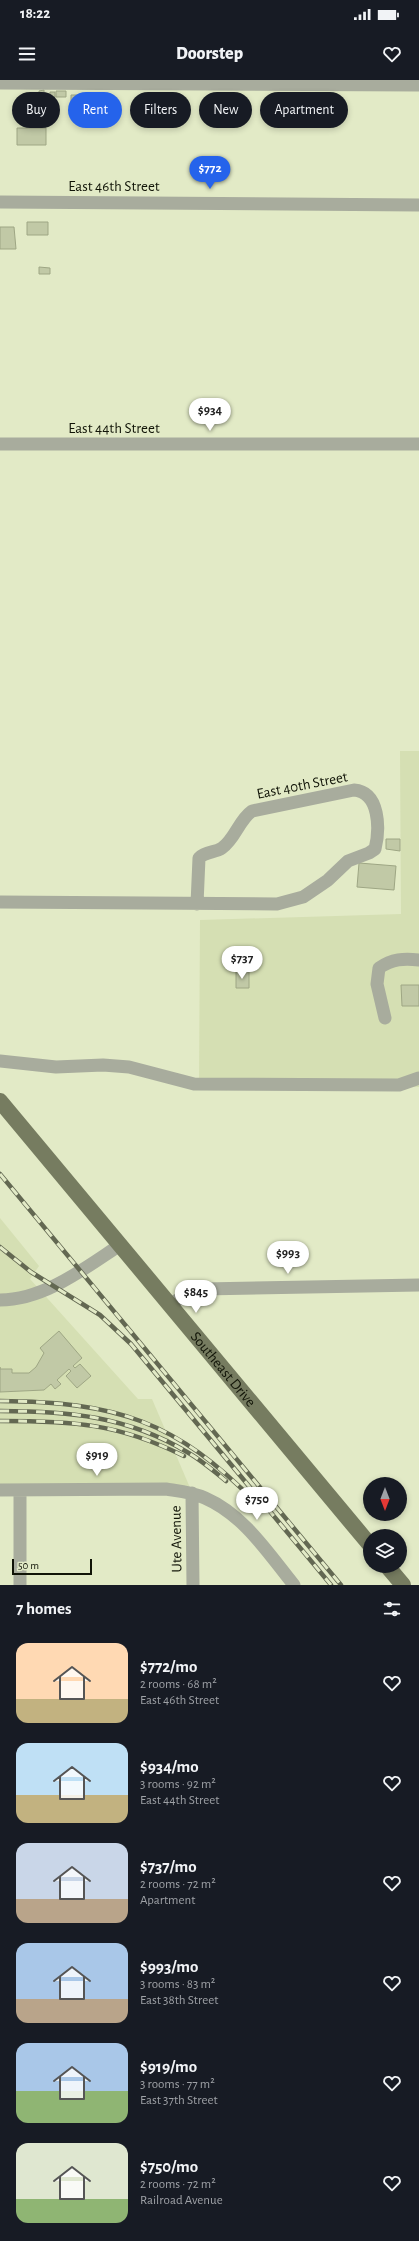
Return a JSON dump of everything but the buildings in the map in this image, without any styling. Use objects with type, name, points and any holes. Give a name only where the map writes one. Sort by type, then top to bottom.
[{"type":"main road","name":"Southeast Drive","points":[[0,1101],[363,1538]]},
{"type":"main road","points":[[393,1573],[403,1585]]},
{"type":"street","points":[[0,84],[419,85]]},
{"type":"street","name":"East 46th Street","points":[[0,202],[419,205]]},
{"type":"street","name":"East 44th Street","points":[[0,444],[419,444]]},
{"type":"street","name":"East 40th Street","points":[[0,902],[197,904],[277,904],[303,896],[328,880],[348,861],[369,853],[375,849],[376,817],[371,798],[363,791],[354,790],[252,811],[245,817],[224,847],[205,853],[200,858],[197,904]]},
{"type":"street","points":[[385,1018],[377,984],[379,968],[388,962],[400,959],[419,960]]},
{"type":"street","points":[[0,1061],[56,1068],[102,1065],[129,1067],[194,1084],[399,1085],[419,1078]]},
{"type":"street","points":[[0,1300],[10,1300],[41,1291],[81,1271],[120,1245]]},
{"type":"street","points":[[169,1305],[194,1290],[203,1289],[419,1285]]},
{"type":"street","points":[[0,1490],[166,1489],[192,1493],[215,1503],[235,1516],[253,1535],[294,1585]]},
{"type":"street","points":[[20,1490],[20,1585]]},
{"type":"street","name":"Ute Avenue","points":[[192,1493],[193,1585]]},
{"type":"shaded area","points":[[400,751],[419,751],[419,1087],[199,1088],[200,920],[401,914]]},
{"type":"shaded area","points":[[0,1218],[39,1266],[30,1279],[138,1399],[152,1399],[191,1490],[0,1490]]},
{"type":"railway","points":[[0,1174],[341,1585]]},
{"type":"railway","points":[[0,1247],[31,1272],[100,1315],[131,1344],[331,1585]]},
{"type":"railway","points":[[0,1401],[41,1402],[78,1406],[111,1412],[142,1422],[171,1435],[199,1453],[228,1476],[258,1505]]},
{"type":"railway","points":[[0,1411],[73,1414],[119,1423],[142,1430],[187,1452],[226,1481]]},
{"type":"railway","points":[[0,1421],[73,1423],[116,1430],[160,1445],[184,1456]]}]
